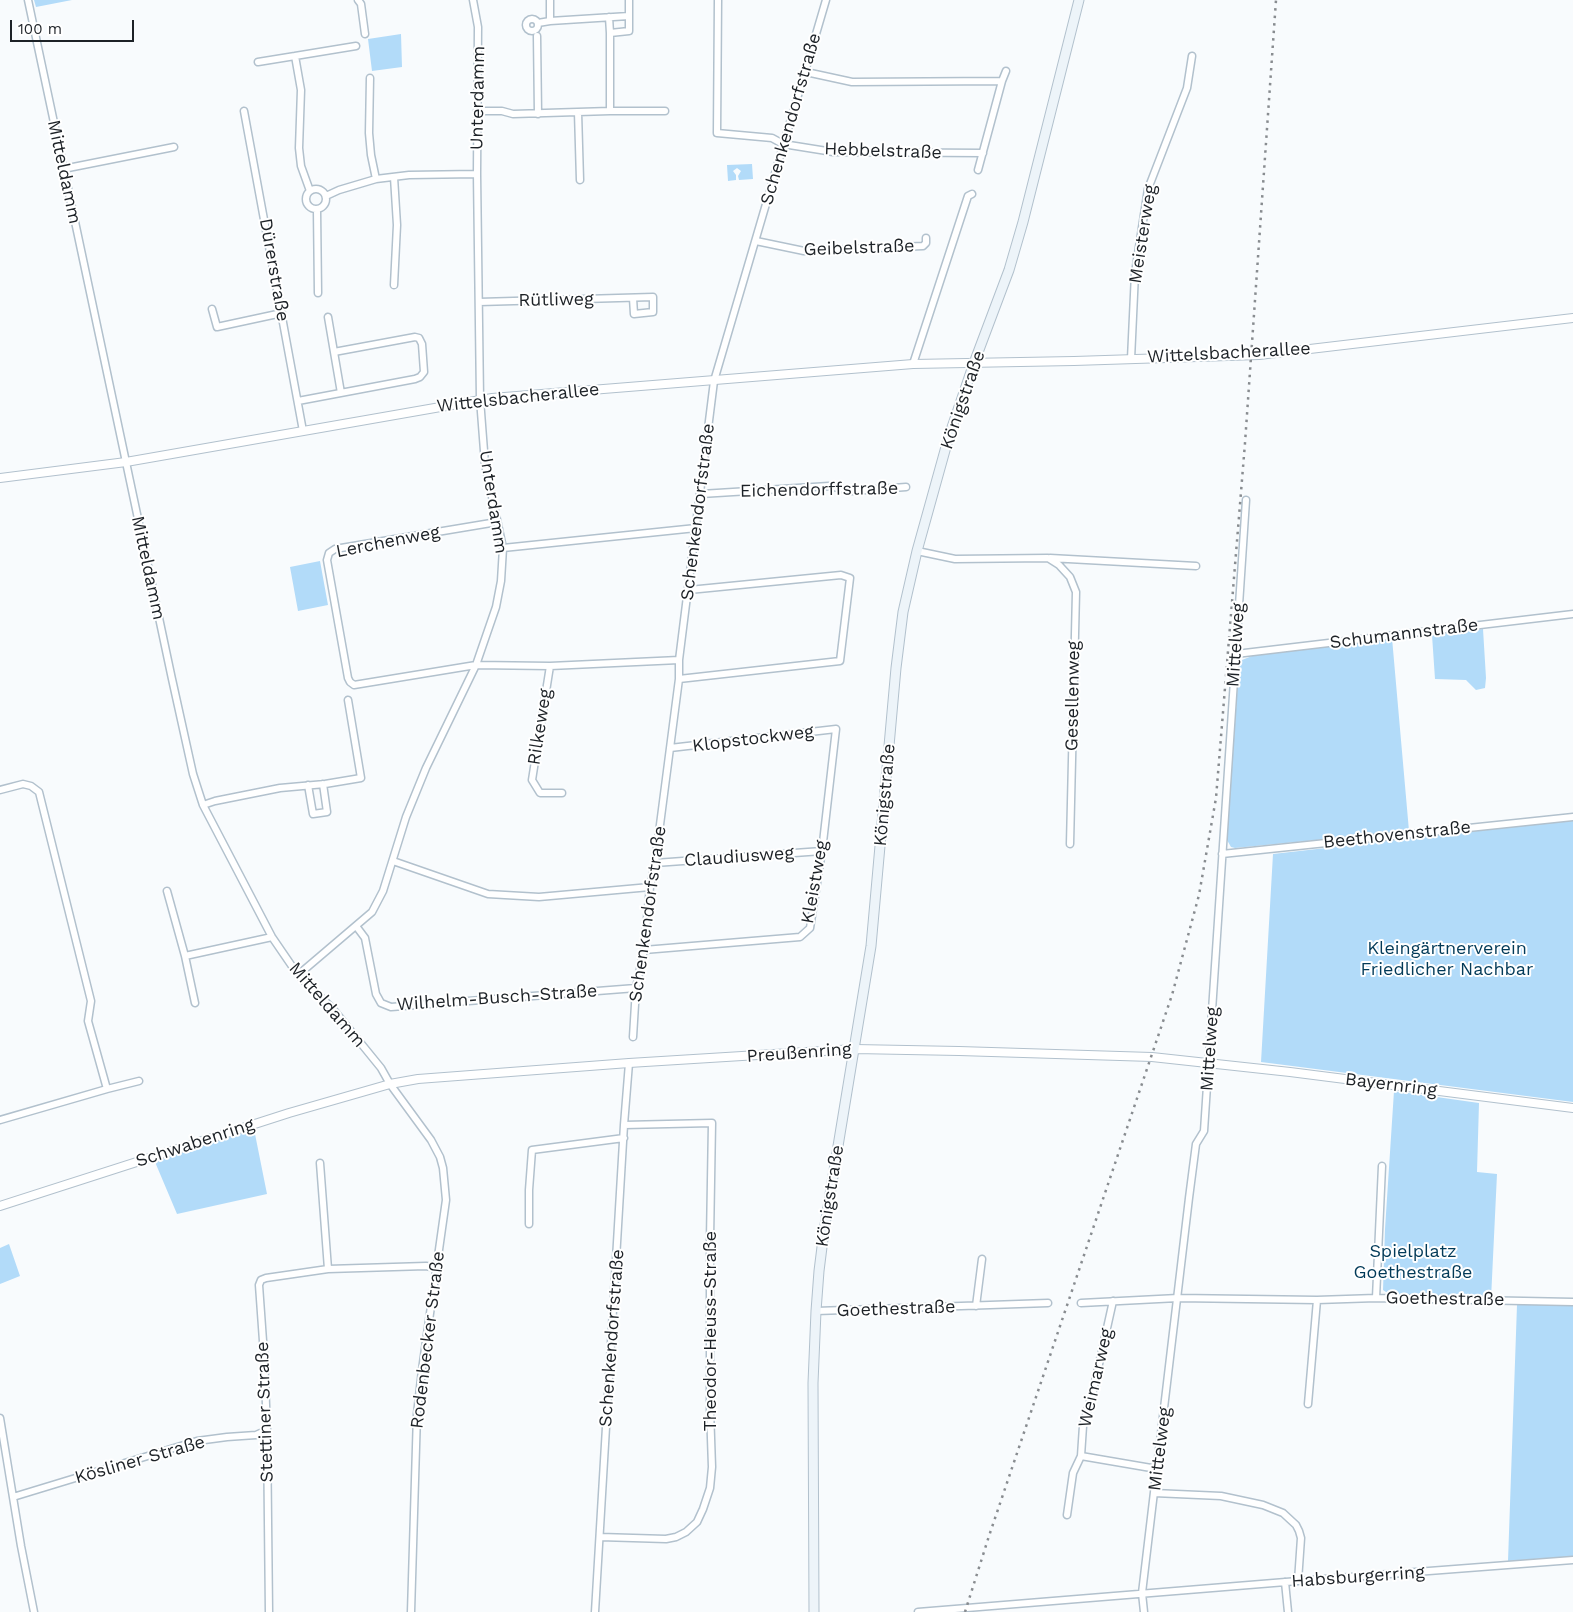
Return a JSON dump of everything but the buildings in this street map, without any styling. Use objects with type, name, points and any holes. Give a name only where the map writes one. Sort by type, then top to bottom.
[{"type":"main road","name":"Königstraße","points":[[814,1612],[813,1383],[816,1311],[824,1232],[871,946],[896,668],[903,612],[917,552],[949,436],[1009,270],[1023,222],[1079,0]]},
{"type":"street","name":"Mitteldamm","points":[[28,0],[174,688],[193,774],[203,805],[272,937],[298,975],[333,1008],[381,1068],[390,1084]]},
{"type":"street","points":[[358,0],[361,4],[366,34]]},
{"type":"street","name":"Unterdamm","points":[[298,975],[372,912],[384,891],[406,817],[426,768],[476,665],[496,607],[501,580],[503,548],[485,464],[480,399],[476,174],[478,27],[473,0]]},
{"type":"street","points":[[550,0],[550,21]]},
{"type":"street","points":[[610,33],[629,31],[629,0]]},
{"type":"street","name":"Hebbelstraße","points":[[718,0],[717,133],[772,138],[783,144],[833,152],[983,153]]},
{"type":"street","name":"Schenkendorfstraße","points":[[633,1037],[636,988],[644,950],[650,887],[655,863],[679,679],[679,660],[714,381],[826,0]]},
{"type":"street","points":[[538,23],[629,16]]},
{"type":"street","points":[[609,17],[610,111]]},
{"type":"street","points":[[537,36],[538,114]]},
{"type":"street","points":[[258,62],[356,46]]},
{"type":"street","points":[[295,56],[300,90],[299,148],[302,166],[310,191]]},
{"type":"street","name":"Meisterweg","points":[[1131,359],[1135,273],[1148,188],[1187,88],[1192,56]]},
{"type":"street","points":[[978,170],[1006,71]]},
{"type":"street","points":[[806,72],[852,82],[1002,81]]},
{"type":"street","points":[[370,78],[369,133],[376,179]]},
{"type":"street","name":"Dürerstraße","points":[[244,110],[302,431]]},
{"type":"street","points":[[477,111],[502,111],[513,114],[665,111]]},
{"type":"street","points":[[578,112],[580,180]]},
{"type":"street","points":[[63,169],[174,147]]},
{"type":"street","points":[[326,196],[376,179],[408,175],[476,174]]},
{"type":"street","points":[[394,177],[397,225],[394,284]]},
{"type":"street","points":[[318,189],[324,192],[326,196],[325,205],[317,210],[306,203],[306,198],[310,191],[318,189]]},
{"type":"street","points":[[913,364],[966,199],[972,194]]},
{"type":"street","points":[[317,210],[318,293]]},
{"type":"street","name":"Geibelstraße","points":[[756,241],[804,251],[923,246],[926,243],[926,238]]},
{"type":"street","name":"Rütliweg","points":[[479,302],[633,298]]},
{"type":"street","points":[[212,309],[217,327],[282,313]]},
{"type":"street","points":[[328,317],[342,393]]},
{"type":"street","name":"Wittelsbacherallee","points":[[0,478],[126,462],[480,399],[913,364],[1259,355],[1573,318]]},
{"type":"street","points":[[298,401],[415,379],[424,372],[422,344],[419,338],[415,336],[334,352]]},
{"type":"street","name":"Eichendorffstraße","points":[[701,494],[829,486],[853,491],[906,487]]},
{"type":"street","name":"Mittelweg","points":[[1144,1612],[1142,1593],[1196,1144],[1204,1132],[1246,500]]},
{"type":"street","name":"Lerchenweg","points":[[476,665],[354,685],[348,678],[327,560],[329,553],[335,549],[497,522]]},
{"type":"street","points":[[503,548],[696,528]]},
{"type":"street","points":[[917,552],[955,559],[1048,558],[1196,566]]},
{"type":"street","name":"Gesellenweg","points":[[1048,558],[1059,565],[1070,577],[1076,592],[1070,844]]},
{"type":"street","points":[[679,679],[840,661],[850,578],[841,575],[688,590]]},
{"type":"street","name":"Schumannstraße","points":[[1236,654],[1573,614]]},
{"type":"street","name":"Rilkeweg","points":[[476,665],[550,666],[679,660]]},
{"type":"street","name":"Rilkeweg","points":[[550,666],[532,780],[540,792],[562,793]]},
{"type":"street","points":[[203,805],[280,788],[361,778],[348,700]]},
{"type":"street","name":"Klopstockweg","points":[[670,748],[836,729]]},
{"type":"street","name":"Kleistweg","points":[[644,950],[800,937],[810,928],[822,851],[836,729]]},
{"type":"street","points":[[0,790],[22,784],[31,786],[39,792],[91,1001],[88,1022],[107,1089]]},
{"type":"street","points":[[308,785],[313,814],[327,812],[323,784]]},
{"type":"street","name":"Beethovenstraße","points":[[1222,854],[1573,817]]},
{"type":"street","name":"Claudiusweg","points":[[655,863],[822,851]]},
{"type":"street","points":[[393,861],[488,894],[539,897],[650,887]]},
{"type":"street","points":[[166,891],[185,956],[195,1004]]},
{"type":"street","name":"Wilhelm-Busch-Straße","points":[[356,926],[364,938],[376,994],[381,1003],[391,1007],[636,988]]},
{"type":"street","points":[[185,956],[272,937]]},
{"type":"street","name":"Preußenring","points":[[390,1084],[418,1079],[629,1063],[855,1049],[1143,1056],[1209,1062]]},
{"type":"street","name":"Bayernring","points":[[1209,1062],[1573,1108]]},
{"type":"street","name":"Schenkendorfstraße","points":[[594,1612],[629,1063]]},
{"type":"street","points":[[0,1120],[139,1081]]},
{"type":"street","name":"Schwabenring","points":[[0,1206],[289,1113],[390,1084]]},
{"type":"street","name":"Rodenbecker Straße","points":[[390,1084],[431,1140],[440,1157],[446,1184],[446,1200],[417,1414],[411,1612]]},
{"type":"street","name":"Theodor-Heuss-Straße","points":[[600,1537],[666,1539],[686,1532],[697,1522],[703,1509],[710,1488],[712,1467],[710,1401],[712,1123],[624,1125]]},
{"type":"street","points":[[529,1224],[532,1150],[624,1138]]},
{"type":"street","points":[[320,1163],[328,1269]]},
{"type":"street","points":[[1376,1298],[1382,1166]]},
{"type":"street","name":"Goethestraße","points":[[976,1306],[982,1259]]},
{"type":"street","name":"Stettiner Straße","points":[[269,1612],[267,1430],[264,1355],[258,1286],[261,1280],[266,1278],[328,1269],[426,1266],[437,1268]]},
{"type":"street","name":"Goethestraße","points":[[1080,1303],[1178,1298],[1316,1300],[1376,1298],[1573,1302]]},
{"type":"street","points":[[1308,1404],[1316,1300]]},
{"type":"street","name":"Weimarweg","points":[[1067,1516],[1073,1473],[1081,1456],[1083,1426],[1113,1301]]},
{"type":"street","name":"Goethestraße","points":[[816,1311],[1048,1303]]},
{"type":"street","points":[[0,1418],[34,1612]]},
{"type":"street","name":"Kösliner Straße","points":[[13,1497],[197,1441],[227,1436],[256,1435],[267,1430]]},
{"type":"street","points":[[1081,1456],[1157,1469]]},
{"type":"street","points":[[0,1475],[9,1471]]},
{"type":"street","points":[[1154,1493],[1221,1496],[1263,1504],[1283,1513],[1291,1519],[1301,1538],[1298,1581]]},
{"type":"street","name":"Habsburgerring","points":[[918,1612],[1573,1560]]},
{"type":"street","points":[[1285,1582],[1288,1612]]},
{"type":"green space","points":[[34,0],[72,0],[36,7]]},
{"type":"green space","points":[[401,34],[402,67],[372,71],[368,39]]},
{"type":"green space","points":[[752,164],[753,179],[739,180],[738,176],[741,171],[737,168],[733,171],[736,175],[736,180],[728,181],[727,165]]},
{"type":"green space","points":[[320,561],[328,605],[298,611],[290,567]]},
{"type":"green space","points":[[1483,629],[1485,688],[1476,690],[1466,680],[1435,679],[1432,635]]},
{"type":"green space","points":[[1392,638],[1409,831],[1231,847],[1227,840],[1239,666],[1242,660],[1257,654]]},
{"type":"green space","name":"Kleingärtnerverein Friedlicher Nachbar","points":[[1573,820],[1573,1102],[1261,1062],[1273,854]]},
{"type":"green space","name":"Spielplatz Goethestraße","points":[[1394,1091],[1479,1103],[1477,1172],[1497,1174],[1491,1299],[1389,1294],[1383,1290]]},
{"type":"green space","points":[[254,1129],[267,1194],[177,1214],[155,1162]]},
{"type":"green space","points":[[9,1244],[20,1276],[0,1284],[0,1248]]},
{"type":"green space","points":[[1517,1305],[1573,1305],[1573,1558],[1508,1561]]},
{"type":"railway","points":[[965,1612],[1172,995],[1199,895],[1216,798],[1245,443],[1276,0]]}]
